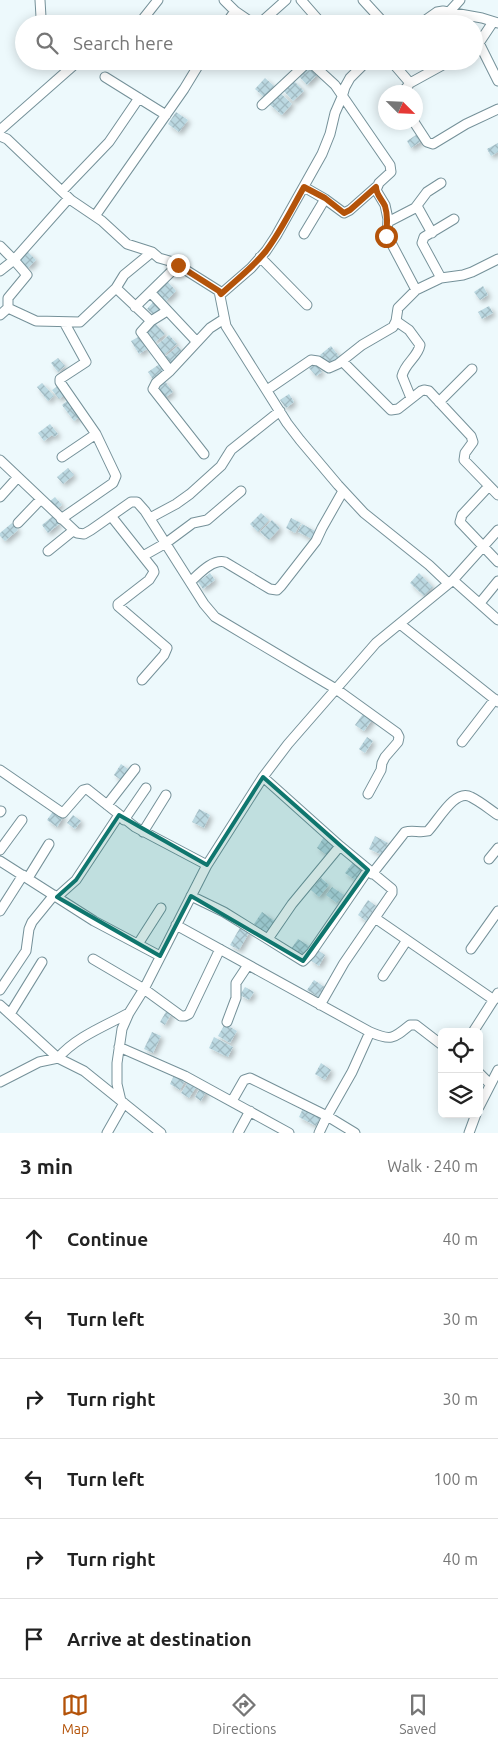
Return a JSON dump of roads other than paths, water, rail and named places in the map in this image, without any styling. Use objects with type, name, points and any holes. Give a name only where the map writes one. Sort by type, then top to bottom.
[{"type":"street","points":[[40,0],[41,15]]},
{"type":"street","points":[[146,15],[158,0]]},
{"type":"street","points":[[224,0],[242,15]]},
{"type":"street","points":[[269,15],[286,0]]},
{"type":"street","points":[[301,0],[314,15]]},
{"type":"street","points":[[363,0],[377,15]]},
{"type":"street","points":[[449,12],[459,0]]},
{"type":"street","points":[[232,15],[235,10]]},
{"type":"street","points":[[433,15],[437,12],[449,12],[463,15]]},
{"type":"street","points":[[483,19],[496,22],[483,38]]},
{"type":"street","points":[[483,56],[498,81]]},
{"type":"street","points":[[0,130],[68,70]]},
{"type":"street","points":[[95,216],[195,70]]},
{"type":"street","points":[[262,105],[299,70]]},
{"type":"street","points":[[304,187],[325,198],[341,211],[347,212],[389,175],[391,168],[333,82],[319,70]]},
{"type":"street","points":[[221,294],[260,257],[284,223],[322,154],[345,87],[358,70]]},
{"type":"street","points":[[399,70],[410,83],[434,70]]},
{"type":"street","points":[[105,76],[166,115]]},
{"type":"street","points":[[0,271],[14,260],[109,142],[140,98]]},
{"type":"street","points":[[419,130],[427,142],[433,144],[466,124],[498,109]]},
{"type":"street","points":[[0,136],[7,139],[65,195],[95,216],[127,244],[152,252],[159,258],[173,262],[219,291],[226,326],[287,423],[306,448],[372,521],[480,603],[498,620]]},
{"type":"street","points":[[388,222],[417,206],[428,192],[440,183]]},
{"type":"street","points":[[376,187],[377,193],[385,205],[388,222],[386,236],[416,290]]},
{"type":"street","points":[[304,234],[325,198]]},
{"type":"street","points":[[417,206],[432,232]]},
{"type":"street","points":[[440,278],[422,243],[424,237],[454,219]]},
{"type":"street","points":[[0,246],[27,275],[8,298],[8,308],[0,316]]},
{"type":"street","points":[[8,308],[36,321],[80,322],[116,288],[124,275],[152,252]]},
{"type":"street","points":[[260,257],[308,305]]},
{"type":"street","points":[[267,390],[311,360],[318,361],[332,368],[362,345],[393,327],[398,308],[416,290],[440,278],[463,275],[496,263]]},
{"type":"street","points":[[135,307],[178,265]]},
{"type":"street","points":[[116,288],[151,321]]},
{"type":"street","points":[[151,293],[197,342]]},
{"type":"street","points":[[167,310],[151,321],[143,330],[142,335],[170,371]]},
{"type":"street","points":[[204,454],[153,388],[214,324],[224,319]]},
{"type":"street","points":[[396,321],[409,330],[420,345],[419,350],[407,365],[402,376],[411,398]]},
{"type":"street","points":[[61,519],[116,480],[116,476],[96,434],[60,382],[60,379],[86,362],[64,322]]},
{"type":"street","points":[[342,361],[392,410],[398,409],[421,391],[427,390],[471,436],[473,442],[465,453],[464,460],[498,495]]},
{"type":"street","points":[[439,402],[472,369]]},
{"type":"street","points":[[150,518],[190,494],[216,471],[231,450],[280,411]]},
{"type":"street","points":[[62,457],[96,434]]},
{"type":"street","points":[[0,460],[77,533],[84,534],[131,502],[137,502],[142,506],[204,604],[215,617],[336,689],[397,733],[399,737],[398,742],[385,757],[381,770],[368,794]]},
{"type":"street","points":[[0,497],[18,477]]},
{"type":"street","points":[[489,486],[460,518],[463,526],[498,562]]},
{"type":"street","points":[[143,556],[166,543],[193,523],[207,520],[241,491]]},
{"type":"street","points":[[190,582],[219,560],[270,589],[277,590],[316,541],[343,491]]},
{"type":"street","points":[[18,523],[41,499]]},
{"type":"street","points":[[112,516],[153,568],[153,575],[149,580],[118,604],[167,648],[142,680]]},
{"type":"street","points":[[48,552],[74,530]]},
{"type":"street","points":[[107,1133],[122,1102],[117,1084],[122,1029],[206,865],[263,776],[288,744],[376,643],[451,581],[498,530]]},
{"type":"street","points":[[480,603],[498,581]]},
{"type":"street","points":[[400,624],[496,701],[462,742]]},
{"type":"street","points":[[107,805],[135,768]]},
{"type":"street","points":[[0,770],[63,813],[83,790],[88,789],[121,817],[143,832],[206,865]]},
{"type":"street","points":[[263,776],[340,846],[392,889],[392,893],[344,963],[320,1005]]},
{"type":"street","points":[[0,990],[26,951],[29,929],[32,922],[55,896],[76,880],[121,817],[146,788]]},
{"type":"street","points":[[191,896],[224,912],[303,961],[311,953],[370,872],[405,832],[411,830],[428,831],[452,801],[464,794],[471,796],[498,815]]},
{"type":"street","points":[[143,832],[166,795]]},
{"type":"street","points":[[0,850],[22,820]]},
{"type":"street","points":[[0,911],[49,844]]},
{"type":"street","points":[[268,939],[292,904],[340,846]]},
{"type":"street","points":[[489,859],[498,848]]},
{"type":"street","points":[[0,861],[94,921],[160,956]]},
{"type":"street","points":[[138,944],[161,908]]},
{"type":"street","points":[[471,949],[495,923],[498,911]]},
{"type":"street","points":[[375,918],[496,997],[476,1028]]},
{"type":"street","points":[[176,925],[370,1032],[388,1039],[396,1037],[410,1025],[416,1025],[438,1041]]},
{"type":"street","points":[[383,976],[407,940]]},
{"type":"street","points":[[93,959],[144,989],[181,1016],[185,1016],[189,1014],[220,949]]},
{"type":"street","points":[[10,1014],[42,962]]},
{"type":"street","points":[[226,1022],[236,998],[236,983],[248,965]]},
{"type":"street","points":[[0,1005],[58,1058],[84,1071],[161,1133]]},
{"type":"street","points":[[0,1082],[39,1062],[58,1058],[64,1051],[80,1040],[129,1013]]},
{"type":"street","points":[[319,1133],[326,1116],[352,1072],[370,1032]]},
{"type":"street","points":[[119,1047],[185,1076],[290,1133]]},
{"type":"street","points":[[483,1099],[498,1070]]},
{"type":"street","points":[[483,1077],[490,1084]]},
{"type":"street","points":[[232,1101],[244,1080],[250,1078],[326,1116],[355,1133]]},
{"type":"street","points":[[238,1133],[250,1111]]},
{"type":"street","points":[[469,1133],[475,1118]]}]
